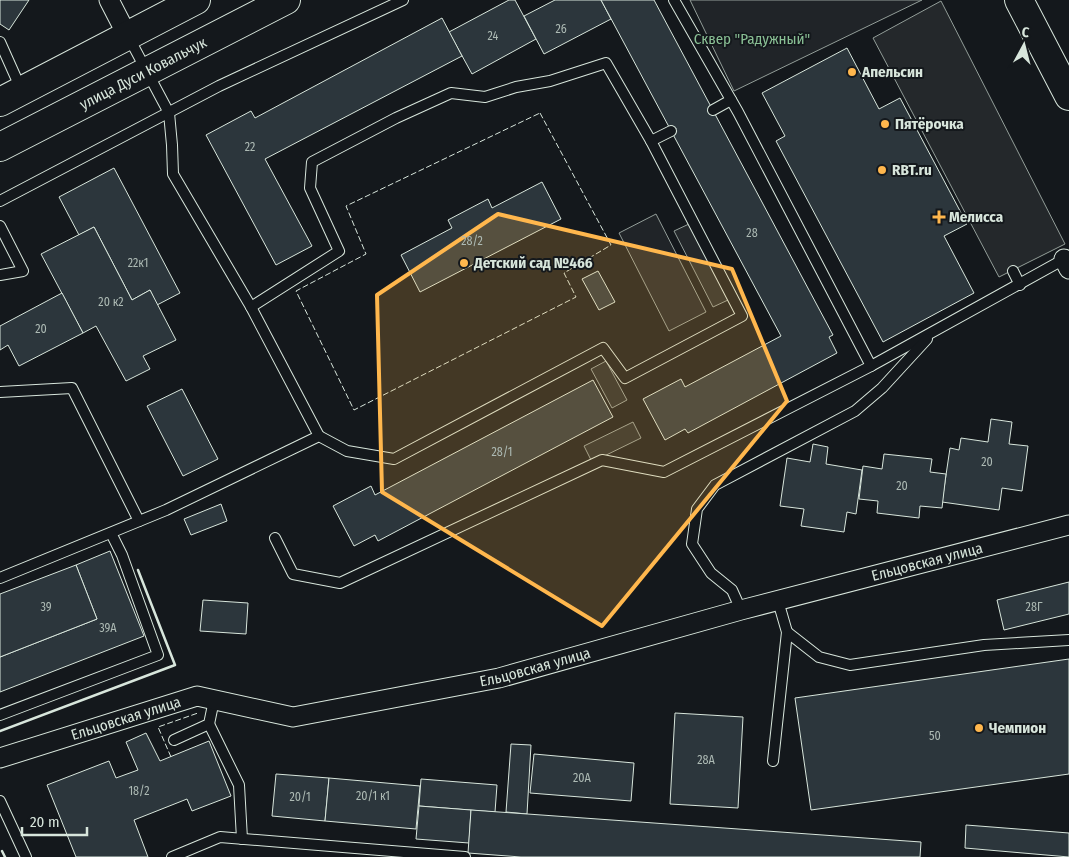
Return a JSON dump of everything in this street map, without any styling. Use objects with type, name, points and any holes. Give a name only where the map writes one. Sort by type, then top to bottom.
[{"type":"main road","points":[[11,96],[196,0]]},
{"type":"main road","name":"улица Дуси Ковальчук","points":[[0,147],[286,0]]},
{"type":"main road","points":[[1019,0],[1069,96]]},
{"type":"street","points":[[110,0],[127,35]]},
{"type":"street","name":"Ельцовская улица","points":[[0,758],[197,696],[293,717],[499,678],[741,610],[1069,525]]},
{"type":"lane","points":[[0,201],[219,86],[403,0]]},
{"type":"lane","points":[[674,0],[731,100],[871,366]]},
{"type":"lane","points":[[127,35],[169,113],[173,174],[251,307],[319,436],[347,451],[394,459],[603,348],[625,378],[742,316],[650,141],[606,63],[550,81],[516,87],[485,97],[451,93],[396,118],[312,162],[310,188],[339,252],[251,307]]},
{"type":"lane","points":[[0,42],[11,96]]},
{"type":"lane","points":[[713,110],[731,100]]},
{"type":"lane","points":[[650,141],[671,131]]},
{"type":"lane","points":[[0,226],[23,271],[0,275]]},
{"type":"lane","points":[[274,538],[293,574],[340,582],[602,460],[664,472],[871,366],[1020,285],[1067,262]]},
{"type":"lane","points":[[1013,271],[1020,285]]},
{"type":"lane","points":[[741,610],[732,590],[711,573],[692,544],[697,509],[715,485],[855,411],[882,388],[933,332]]},
{"type":"lane","points":[[0,392],[72,388],[139,521]]},
{"type":"lane","points":[[0,578],[139,521],[319,436]]},
{"type":"lane","points":[[0,715],[158,655],[122,556],[111,533]]},
{"type":"lane","points":[[773,760],[787,632],[778,601]]},
{"type":"lane","points":[[787,632],[819,657],[850,666],[984,645],[1069,640]]},
{"type":"lane","points":[[214,700],[209,724],[239,785],[242,839]]},
{"type":"lane","points":[[174,740],[209,724]]},
{"type":"lane","points":[[0,801],[26,857]]},
{"type":"lane","points":[[172,857],[220,837],[465,857]]},
{"type":"highlighted area","points":[[498,214],[732,269],[787,401],[602,626],[382,492],[377,295]]},
{"type":"green space","name":"Сквер \"Радужный\"","points":[[690,0],[922,0],[734,91]]},
{"type":"green space","points":[[656,214],[706,312],[669,331],[619,233]]},
{"type":"shaded area","points":[[941,1],[1065,244],[999,277],[873,38]]},
{"type":"shaded area","points":[[689,224],[728,300],[713,307],[674,231]]},
{"type":"shaded area","points":[[606,361],[627,400],[612,408],[591,369]]},
{"type":"shaded area","points":[[633,422],[641,438],[592,462],[584,446]]},
{"type":"building","points":[[0,0],[29,0],[9,30],[0,24]]},
{"type":"building","points":[[509,0],[515,0],[536,39],[472,74],[449,32]]},
{"type":"building","points":[[555,0],[601,0],[611,19],[544,54],[524,16]]},
{"type":"building","points":[[601,0],[654,0],[833,335],[829,337],[837,353],[688,433],[685,429],[665,440],[643,399],[681,379],[685,387],[781,336]]},
{"type":"building","points":[[442,18],[462,56],[265,159],[312,246],[276,265],[206,135],[251,111],[255,118]]},
{"type":"building","points":[[847,48],[879,109],[900,98],[967,224],[944,236],[974,293],[883,342],[776,141],[785,136],[762,93]]},
{"type":"building","points":[[114,168],[180,293],[157,305],[150,290],[132,300],[94,227],[79,235],[59,197]]},
{"type":"building","points":[[542,182],[561,219],[420,292],[401,255],[452,228],[448,220],[488,199],[492,208]]},
{"type":"building","points":[[94,227],[132,300],[150,290],[176,340],[143,356],[150,369],[126,381],[96,326],[83,333],[41,254]]},
{"type":"building","points":[[598,271],[615,302],[599,310],[582,279]]},
{"type":"building","points":[[62,293],[83,333],[19,366],[8,345],[0,350],[0,326]]},
{"type":"building","points":[[593,380],[613,417],[378,541],[375,535],[354,546],[333,506],[371,486],[375,495]]},
{"type":"building","points":[[182,389],[218,459],[183,476],[147,406]]},
{"type":"building","points":[[991,419],[1012,422],[1009,444],[1028,446],[1022,491],[1002,488],[999,510],[942,502],[950,448],[959,450],[961,438],[988,442]]},
{"type":"building","points":[[813,444],[828,447],[826,464],[862,470],[856,514],[847,512],[844,532],[801,526],[804,509],[780,506],[787,458],[810,462]]},
{"type":"building","points":[[884,454],[932,459],[930,472],[946,474],[942,508],[920,506],[919,518],[877,513],[878,501],[859,499],[863,466],[882,469]]},
{"type":"building","points":[[221,504],[227,521],[191,535],[184,519]]},
{"type":"building","points":[[110,551],[144,636],[0,692],[0,657],[97,619],[76,565]]},
{"type":"building","points":[[76,565],[97,619],[0,657],[0,594]]},
{"type":"building","points":[[1069,582],[1069,614],[1004,630],[997,600]]},
{"type":"building","points":[[203,600],[248,603],[246,634],[200,631]]},
{"type":"building","points":[[1069,659],[1069,774],[811,810],[795,698]]},
{"type":"building","points":[[675,713],[743,717],[738,808],[670,804]]},
{"type":"building","points":[[146,733],[160,761],[209,741],[231,796],[192,811],[187,799],[134,820],[148,857],[76,857],[47,785],[109,761],[116,778],[138,770],[126,742]]},
{"type":"building","points":[[511,744],[531,745],[527,814],[506,812]]},
{"type":"building","points":[[534,754],[634,763],[631,801],[530,793]]},
{"type":"building","points":[[276,774],[329,778],[325,821],[272,816]]},
{"type":"building","points":[[329,778],[420,786],[416,829],[325,821]]},
{"type":"building","points":[[421,779],[497,785],[495,812],[419,806]]},
{"type":"building","points":[[419,806],[471,810],[469,843],[416,839]]},
{"type":"building","points":[[471,810],[921,842],[920,857],[521,857],[468,853]]},
{"type":"building","points":[[966,825],[1069,833],[1069,857],[965,848]]},
{"type":"fence","points":[[540,113],[611,245],[564,273],[576,297],[354,410],[296,291],[366,254],[346,206],[540,113]]},
{"type":"fence","points":[[171,757],[158,727],[198,713]]},
{"type":"wall","points":[[0,731],[175,665],[138,570]]},
{"type":"wall","points":[[2,851],[5,857]]},
{"type":"place","name":"Апельсин","points":[[852,72]]},
{"type":"place","name":"Пятёрочка","points":[[885,124]]},
{"type":"place","name":"RBT.ru","points":[[882,170]]},
{"type":"place","name":"Мелисса","points":[[939,217]]},
{"type":"place","name":"Детский сад №466","points":[[464,263]]},
{"type":"place","name":"Чемпион","points":[[979,728]]}]
